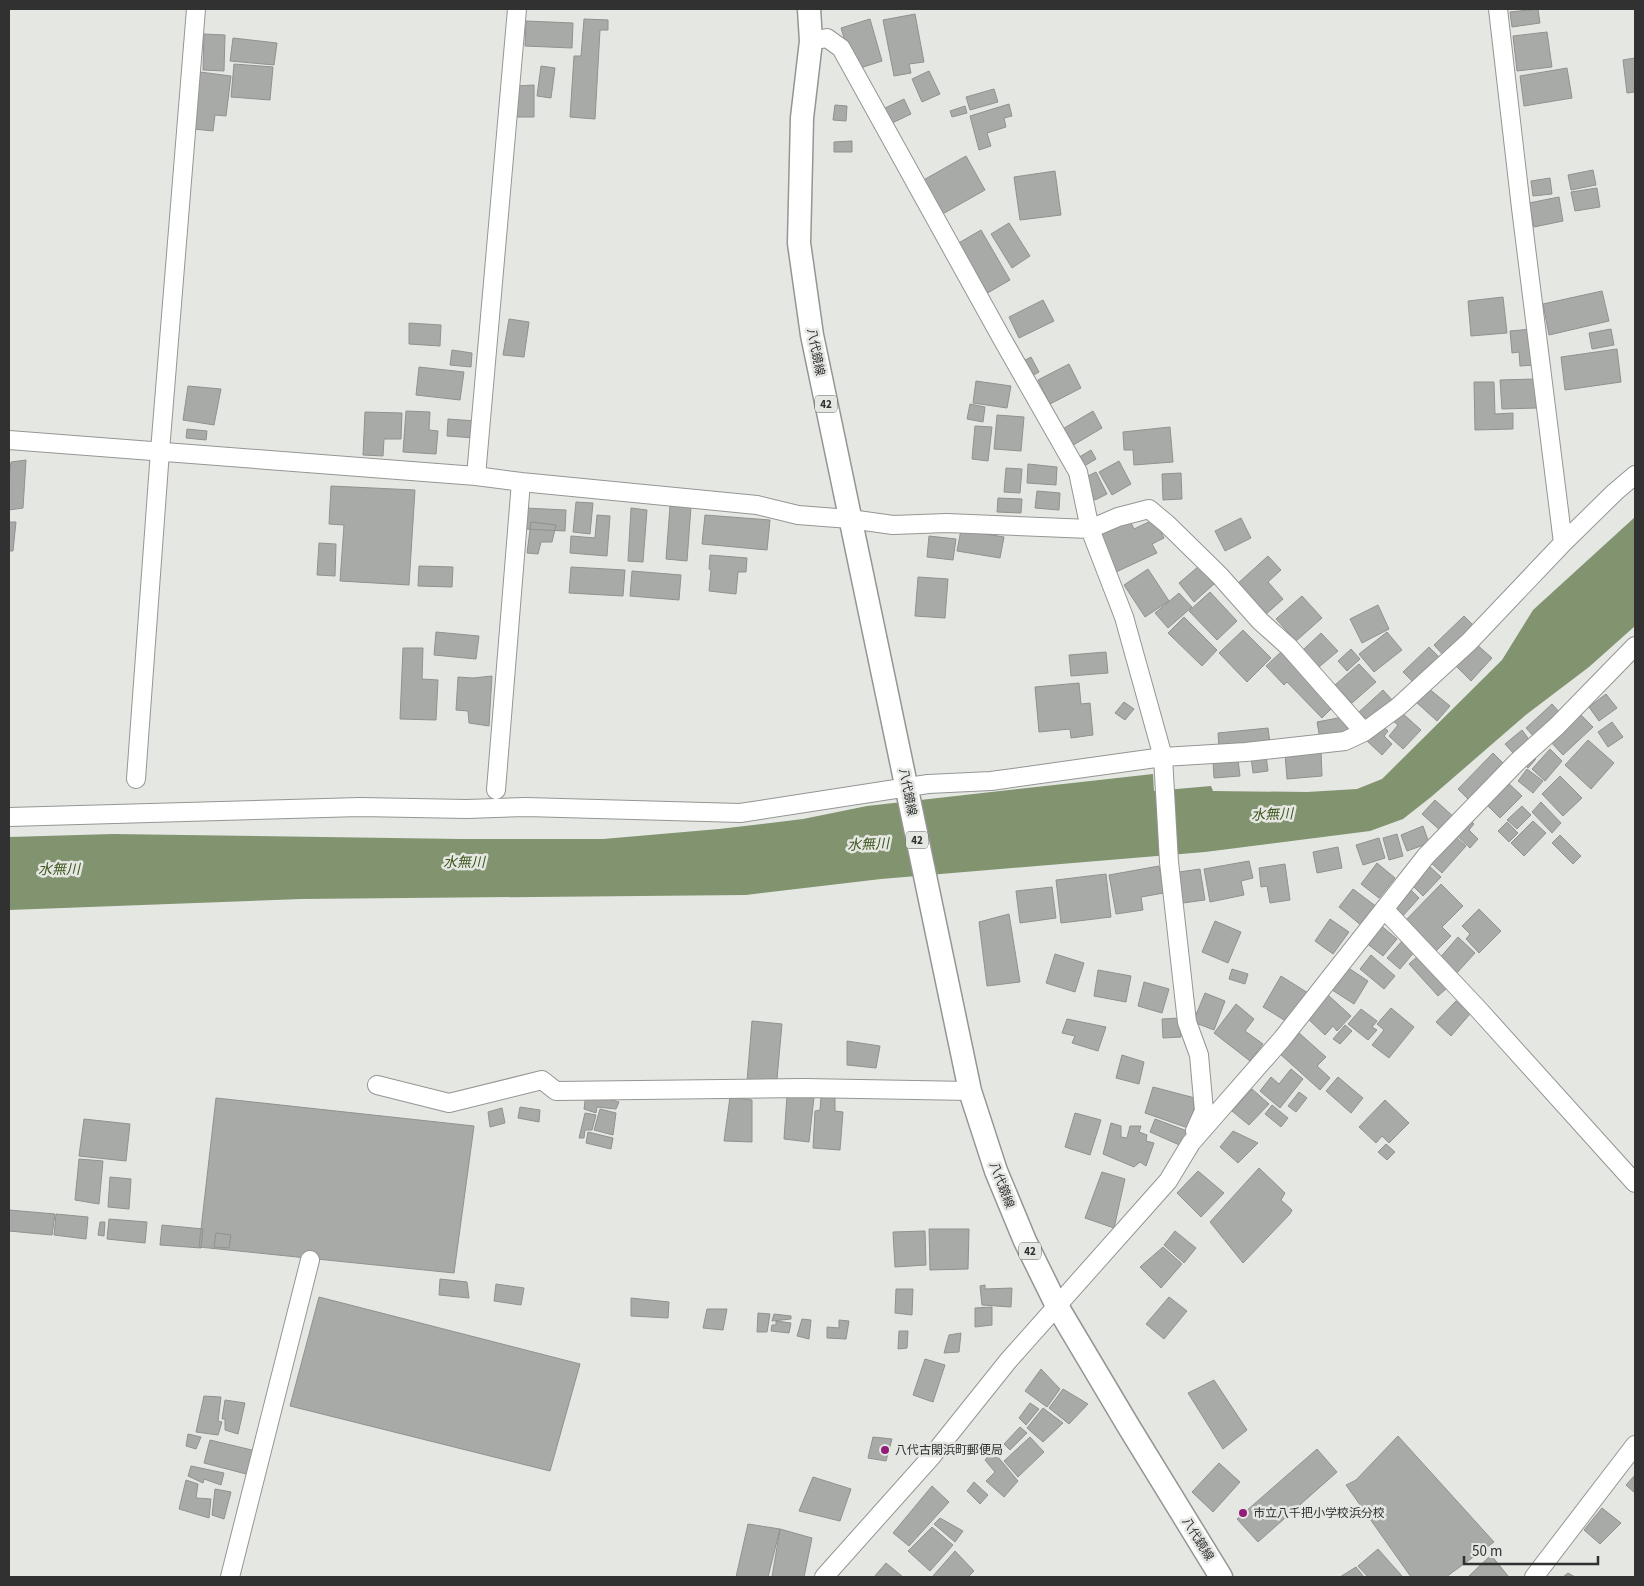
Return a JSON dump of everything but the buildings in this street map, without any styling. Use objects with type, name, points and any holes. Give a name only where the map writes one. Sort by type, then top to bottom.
[{"type":"main road","name":"八代鏡線","points":[[813,10],[802,118],[799,243],[812,335],[926,888],[970,1091],[996,1171],[1025,1241],[1057,1306],[1219,1576]]},
{"type":"street","points":[[136,779],[160,451],[196,9]]},
{"type":"street","points":[[476,476],[517,9]]},
{"type":"street","points":[[1498,9],[1520,208],[1563,542]]},
{"type":"street","points":[[811,41],[827,38],[841,48],[1078,472],[1090,529],[1124,616],[1163,756],[1169,862],[1187,1022],[1199,1054],[1204,1111],[1191,1143],[1168,1181],[1008,1362],[932,1456],[824,1577]]},
{"type":"street","points":[[9,440],[476,476],[521,482],[757,504],[798,515],[893,525],[947,523],[1090,529],[1118,517],[1149,509],[1207,563],[1260,621],[1290,647],[1364,732]]},
{"type":"street","points":[[9,816],[360,807],[468,809],[526,807],[740,813],[907,790],[928,784],[991,781],[1163,756],[1246,752],[1344,741],[1364,732],[1398,707],[1469,642],[1563,542],[1635,475]]},
{"type":"street","points":[[496,790],[521,482]]},
{"type":"street","points":[[1191,1143],[1282,1039],[1426,856],[1517,762],[1558,726],[1635,646]]},
{"type":"street","points":[[1384,909],[1479,1010],[1635,1183]]},
{"type":"street","points":[[377,1085],[449,1103],[542,1080],[556,1091],[804,1088],[970,1091]]},
{"type":"street","points":[[230,1577],[310,1260]]},
{"type":"street","points":[[1534,1577],[1634,1447]]},
{"type":"water","name":"水無川","points":[[1635,517],[1635,626],[1589,667],[1527,714],[1403,819],[1370,831],[1205,852],[881,879],[746,895],[301,899],[9,910],[9,837],[113,834],[603,839],[719,829],[803,819],[867,806],[1153,774],[1154,791],[1211,786],[1213,791],[1307,792],[1357,789],[1382,779],[1502,660],[1533,610]]},
{"type":"place","name":"八代古閑浜町郵便局","points":[[885,1450]]},
{"type":"place","name":"市立八千把小学校浜分校","points":[[1243,1513]]}]
